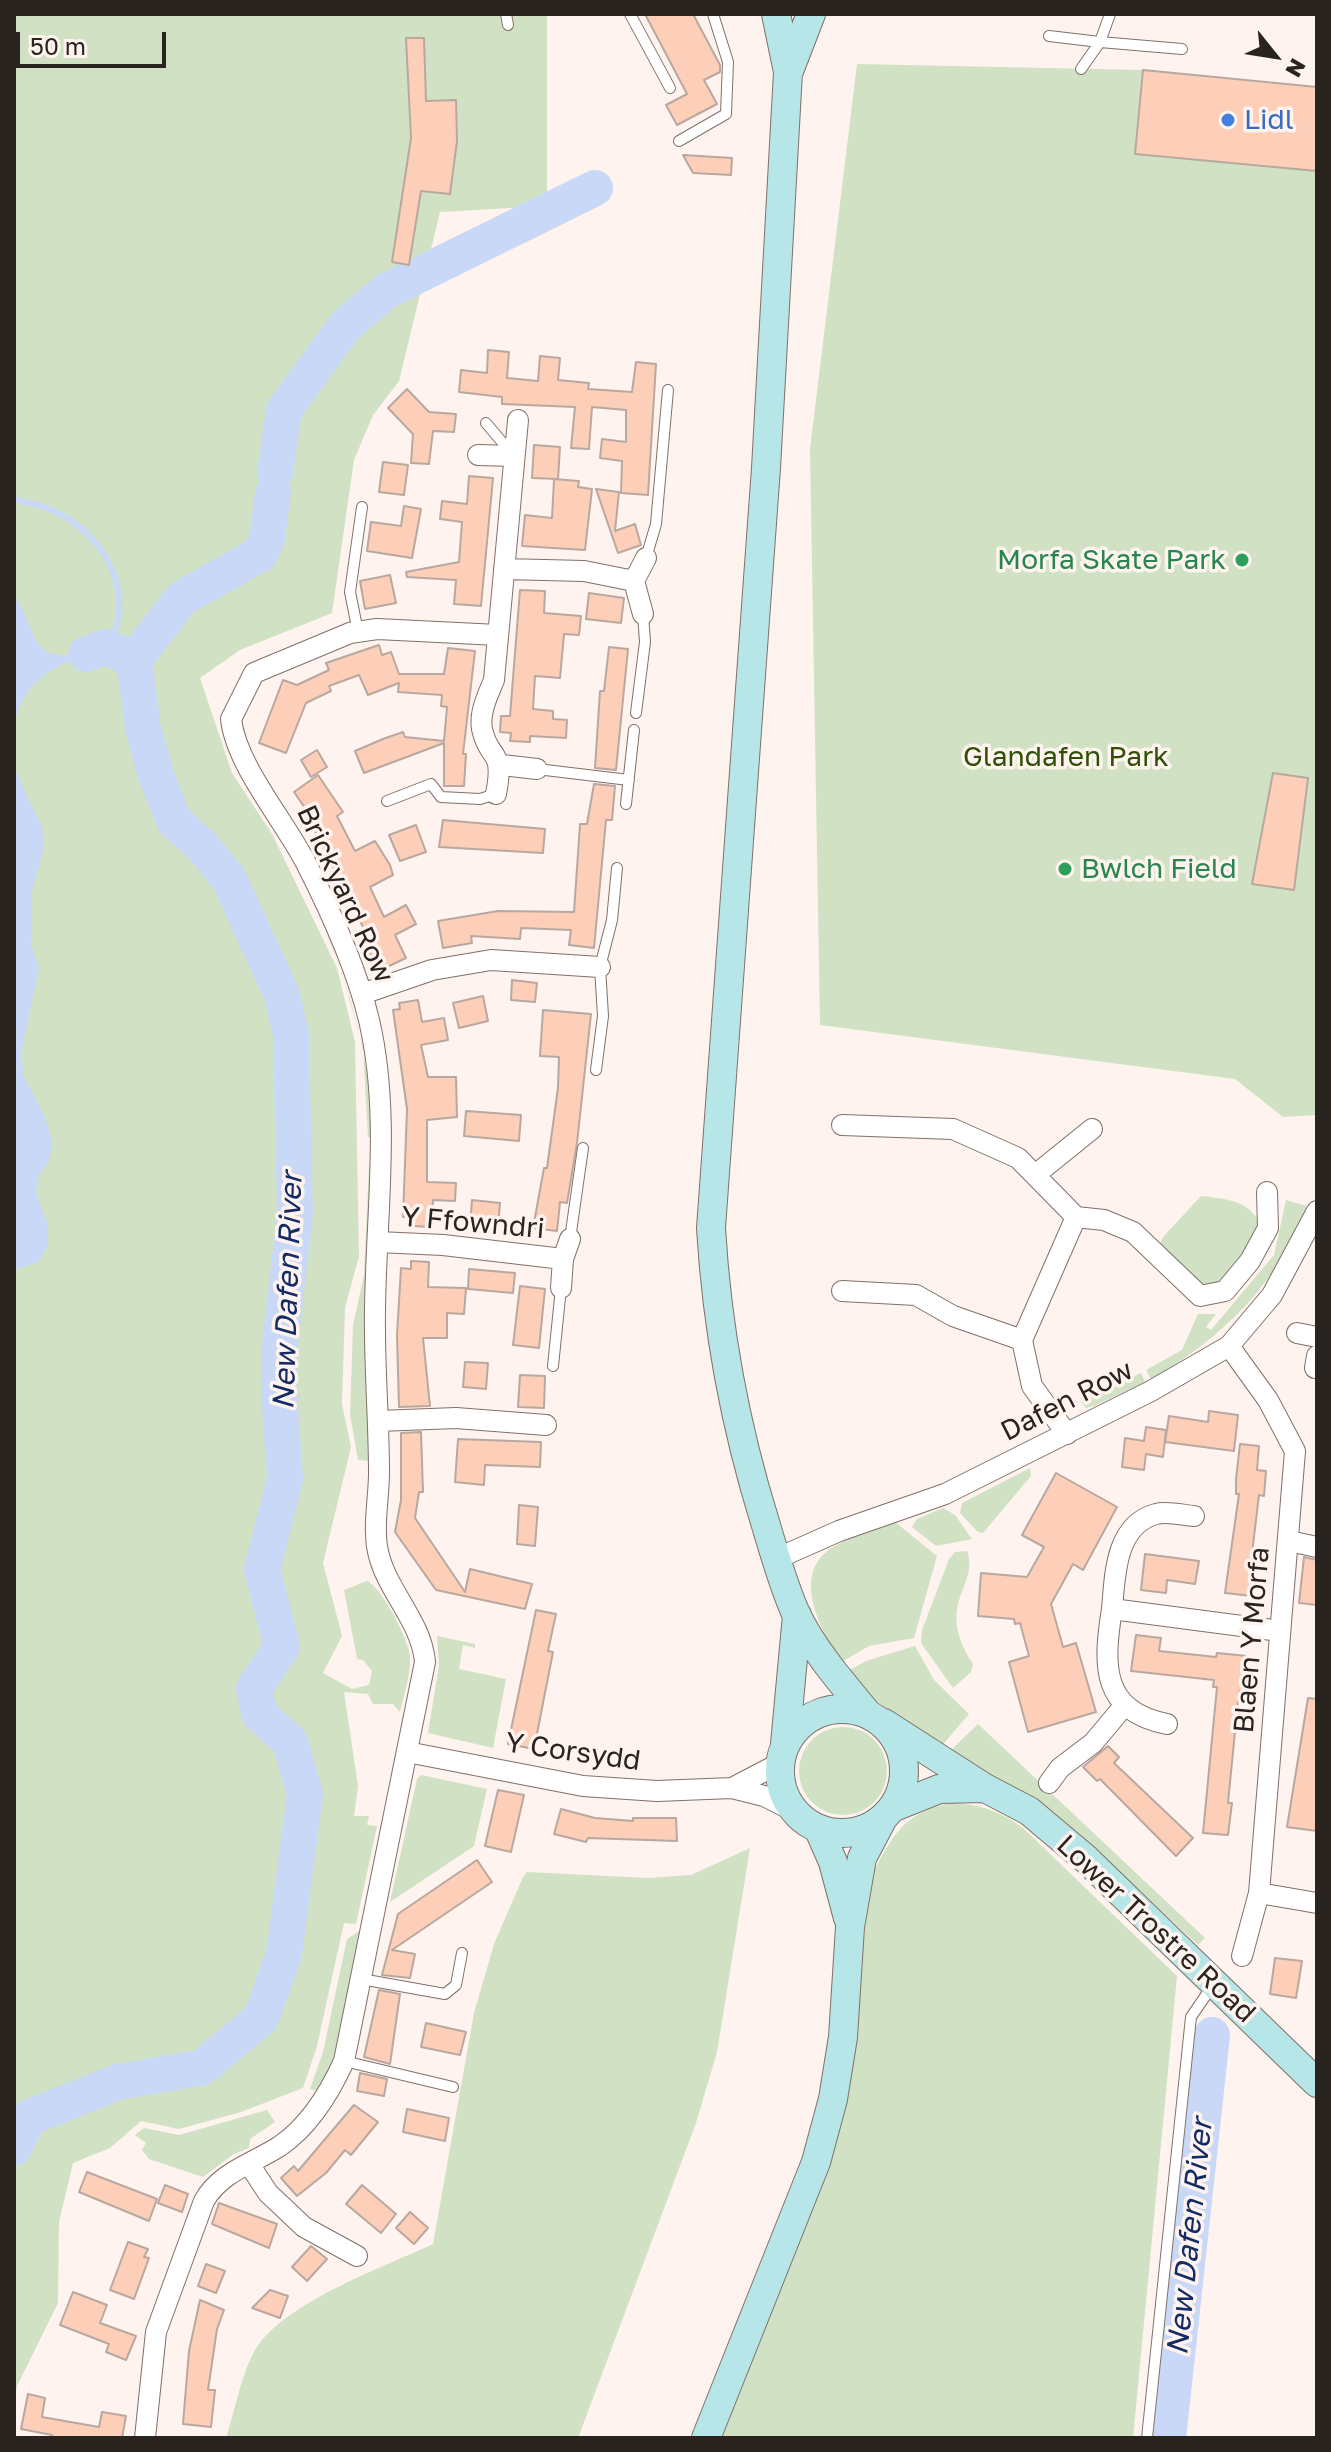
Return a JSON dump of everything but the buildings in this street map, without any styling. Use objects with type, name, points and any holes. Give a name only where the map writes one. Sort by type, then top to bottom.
[{"type":"main road","points":[[706,2438],[816,2162],[833,2099],[843,2037],[850,1927],[862,1858],[888,1814],[905,1775],[903,1756],[876,1718],[835,1675],[797,1615],[744,1456],[715,1294],[711,1228],[766,468],[788,72],[776,14]]},
{"type":"main road","points":[[788,72],[811,14]]},
{"type":"main road","points":[[797,1615],[780,1782],[794,1811],[819,1830],[833,1862],[850,1927]]},
{"type":"main road","points":[[783,1754],[796,1728],[812,1716],[839,1709],[876,1718]]},
{"type":"main road","name":"Lower Trostre Road","points":[[876,1718],[985,1788],[1029,1811],[1215,1982],[1317,2083]]},
{"type":"main road","name":"Lower Trostre Road","points":[[888,1814],[939,1789],[985,1788]]},
{"type":"main road","points":[[819,1830],[850,1834],[888,1814]]},
{"type":"street","points":[[496,794],[502,765],[482,730],[483,706],[494,680],[518,420]]},
{"type":"street","points":[[478,455],[514,456]]},
{"type":"street","points":[[643,614],[634,581],[646,558]]},
{"type":"street","points":[[504,569],[584,571],[634,581]]},
{"type":"street","name":"Brickyard Row","points":[[407,1752],[425,1662],[423,1645],[380,1560],[376,1535],[378,1088],[375,1053],[362,994],[306,863],[237,744],[231,719],[254,673],[358,632],[377,629],[498,635]]},
{"type":"street","points":[[502,765],[537,769]]},
{"type":"street","points":[[362,994],[432,970],[491,960],[600,967]]},
{"type":"street","points":[[842,1125],[953,1129],[1018,1158],[1076,1217],[1104,1220],[1133,1232],[1200,1296],[1225,1291],[1250,1261],[1268,1228],[1267,1192]]},
{"type":"street","points":[[1035,1175],[1092,1129]]},
{"type":"street","name":"Dafen Row","points":[[776,1559],[839,1531],[945,1494],[1067,1434],[1229,1346],[1272,1295],[1317,1211]]},
{"type":"street","points":[[1067,1434],[1032,1386],[1022,1340],[1076,1217]]},
{"type":"street","name":"Y Ffowndri","points":[[561,1288],[563,1259],[570,1239]]},
{"type":"street","name":"Y Ffowndri","points":[[378,1242],[443,1245],[563,1259]]},
{"type":"street","points":[[842,1291],[916,1295],[953,1316],[1022,1340]]},
{"type":"street","name":"Blaen Y Morfa","points":[[1229,1346],[1268,1400],[1295,1451],[1259,1893],[1242,1956]]},
{"type":"street","points":[[378,1421],[456,1418],[546,1425]]},
{"type":"street","points":[[1167,1724],[1141,1719],[1124,1706],[1112,1685],[1105,1654],[1117,1556],[1134,1528],[1157,1513],[1194,1516]]},
{"type":"street","points":[[1289,1541],[1317,1547]]},
{"type":"street","points":[[1112,1609],[1280,1631]]},
{"type":"street","points":[[1049,1783],[1060,1768],[1093,1743],[1124,1706]]},
{"type":"street","points":[[145,2438],[156,2332],[204,2201],[211,2189],[282,2144],[310,2117],[332,2089],[344,2061],[407,1752]]},
{"type":"street","name":"Y Corsydd","points":[[407,1752],[583,1786],[657,1791],[732,1788],[764,1796],[794,1811]]},
{"type":"street","name":"Y Corsydd","points":[[732,1788],[783,1754]]},
{"type":"street","points":[[1259,1893],[1317,1903]]},
{"type":"street","points":[[249,2164],[268,2193],[304,2227],[357,2256]]},
{"type":"lane","points":[[630,14],[670,88]]},
{"type":"lane","points":[[679,141],[726,114],[728,62],[713,14]]},
{"type":"lane","points":[[1081,69],[1100,42],[1110,14]]},
{"type":"lane","points":[[1049,36],[1182,49]]},
{"type":"lane","points":[[646,558],[656,524],[668,390]]},
{"type":"lane","points":[[486,423],[514,456]]},
{"type":"lane","points":[[358,632],[350,592],[362,507]]},
{"type":"lane","points":[[636,713],[645,642],[643,614]]},
{"type":"lane","points":[[626,804],[634,730]]},
{"type":"lane","points":[[537,769],[629,780]]},
{"type":"lane","points":[[387,801],[431,784],[441,797],[480,799],[496,794]]},
{"type":"lane","points":[[596,1070],[603,1016],[600,967],[612,920],[617,868]]},
{"type":"lane","points":[[570,1239],[583,1148]]},
{"type":"lane","points":[[553,1366],[561,1288]]},
{"type":"lane","points":[[361,1979],[445,1994],[456,1985],[462,1953]]},
{"type":"lane","points":[[1147,2438],[1191,2017],[1215,1982]]},
{"type":"lane","points":[[344,2061],[453,2087]]},
{"type":"green space","points":[[14,14],[547,14],[547,206],[440,212],[399,381],[373,415],[354,460],[332,613],[240,650],[200,678],[232,773],[272,834],[337,968],[355,1042],[359,1256],[345,1308],[342,1404],[351,1447],[323,1563],[342,1636],[323,1673],[352,1689],[369,1685],[372,1671],[363,1660],[357,1659],[344,1590],[367,1581],[379,1593],[400,1627],[410,1656],[409,1670],[400,1712],[393,1704],[373,1704],[368,1694],[344,1692],[358,1786],[354,1816],[369,1816],[367,1825],[377,1826],[356,1924],[344,1923],[317,2046],[303,2088],[241,2112],[179,2129],[141,2121],[110,2148],[73,2163],[59,2222],[58,2303],[17,2386],[14,2402]]},
{"type":"green space","name":"Glandafen Park","points":[[857,64],[1143,70],[1135,154],[1317,171],[1317,1115],[1283,1117],[1235,1079],[820,1025],[810,449]]},
{"type":"green space","points":[[363,1054],[371,1102],[374,1137],[368,1137]]},
{"type":"green space","points":[[373,1165],[372,1461],[358,1460],[350,1414],[353,1325],[364,1275],[369,1166]]},
{"type":"green space","points":[[1201,1196],[1244,1206],[1261,1225],[1232,1273],[1206,1291],[1159,1245]]},
{"type":"green space","points":[[1286,1200],[1307,1206],[1281,1260],[1264,1284],[1224,1327],[1151,1379],[1146,1370],[1182,1350],[1198,1314],[1216,1314],[1206,1327],[1211,1330],[1274,1255]]},
{"type":"green space","points":[[1141,1373],[1145,1382],[1094,1406],[1086,1408],[1081,1402]]},
{"type":"green space","points":[[1030,1468],[1031,1476],[983,1533],[978,1532],[960,1513],[962,1503]]},
{"type":"green space","points":[[943,1508],[955,1515],[972,1539],[936,1546],[912,1527],[917,1519]]},
{"type":"green space","points":[[895,1522],[937,1556],[914,1638],[869,1646],[840,1663],[819,1620],[811,1589],[812,1574],[818,1561],[837,1544]]},
{"type":"green space","points":[[967,1551],[968,1575],[957,1610],[957,1625],[973,1664],[971,1672],[953,1688],[921,1643],[922,1630],[949,1559],[955,1552]]},
{"type":"green space","points":[[437,1636],[475,1644],[475,1648],[463,1645],[459,1669],[506,1679],[493,1748],[428,1733],[439,1665]]},
{"type":"green space","points":[[915,1646],[934,1680],[969,1714],[940,1748],[864,1692],[846,1672],[866,1661]]},
{"type":"green space","points":[[978,1724],[1205,1938],[1198,1945],[1079,1834],[1038,1804],[949,1752]]},
{"type":"green space","points":[[834,1727],[852,1727],[868,1734],[880,1746],[887,1762],[887,1780],[880,1796],[868,1808],[852,1815],[834,1815],[818,1808],[806,1796],[799,1780],[799,1762],[806,1746],[818,1734]]},
{"type":"green space","points":[[421,1775],[487,1789],[474,1846],[390,1902],[417,1779]]},
{"type":"green space","points":[[949,1803],[988,1809],[1022,1827],[1177,1976],[1133,2438],[719,2438],[854,2040],[871,1866],[876,1867],[904,1825],[923,1812]]},
{"type":"green space","points":[[750,1848],[717,2052],[696,2123],[578,2438],[226,2438],[250,2360],[269,2333],[288,2317],[336,2288],[433,2244],[474,2013],[494,1944],[527,1872],[648,1878],[691,1875]]},
{"type":"green space","points":[[361,1930],[333,2064],[318,2091],[310,2089],[323,2052],[347,1939]]},
{"type":"green space","points":[[267,2110],[275,2122],[250,2139],[249,2148],[234,2154],[203,2177],[149,2159],[142,2150],[146,2143],[135,2135],[144,2128],[179,2135]]},
{"type":"water","points":[[14,596],[43,649],[52,654],[86,654],[40,679],[24,699],[14,725]]},
{"type":"water","points":[[14,768],[42,827],[44,847],[32,890],[31,945],[39,967],[21,1053],[24,1077],[45,1117],[52,1141],[50,1159],[39,1175],[36,1192],[48,1225],[48,1246],[38,1262],[14,1270]]},
{"type":"waterway","name":"New Dafen River","points":[[275,472],[284,410],[346,325],[386,291],[595,188]]},
{"type":"waterway","name":"New Dafen River","points":[[86,654],[106,647],[134,660],[182,598],[260,554],[267,538],[273,493]]},
{"type":"waterway","points":[[14,499],[67,518],[83,529],[107,559],[114,576],[119,612],[115,630],[106,647]]},
{"type":"waterway","name":"New Dafen River","points":[[14,2148],[28,2118],[118,2082],[203,2067],[261,2018],[284,1954],[305,1794],[290,1742],[259,1714],[254,1688],[282,1647],[262,1569],[285,1479],[280,1344],[295,1214],[291,1035],[282,995],[229,879],[201,845],[174,821],[143,729],[134,660]]},
{"type":"waterway","name":"New Dafen River","points":[[1168,2438],[1212,2035]]},
{"type":"place","name":"Lidl","points":[[1228,120]]},
{"type":"place","name":"Morfa Skate Park","points":[[1242,560]]},
{"type":"place","name":"Bwlch Field","points":[[1065,869]]}]
